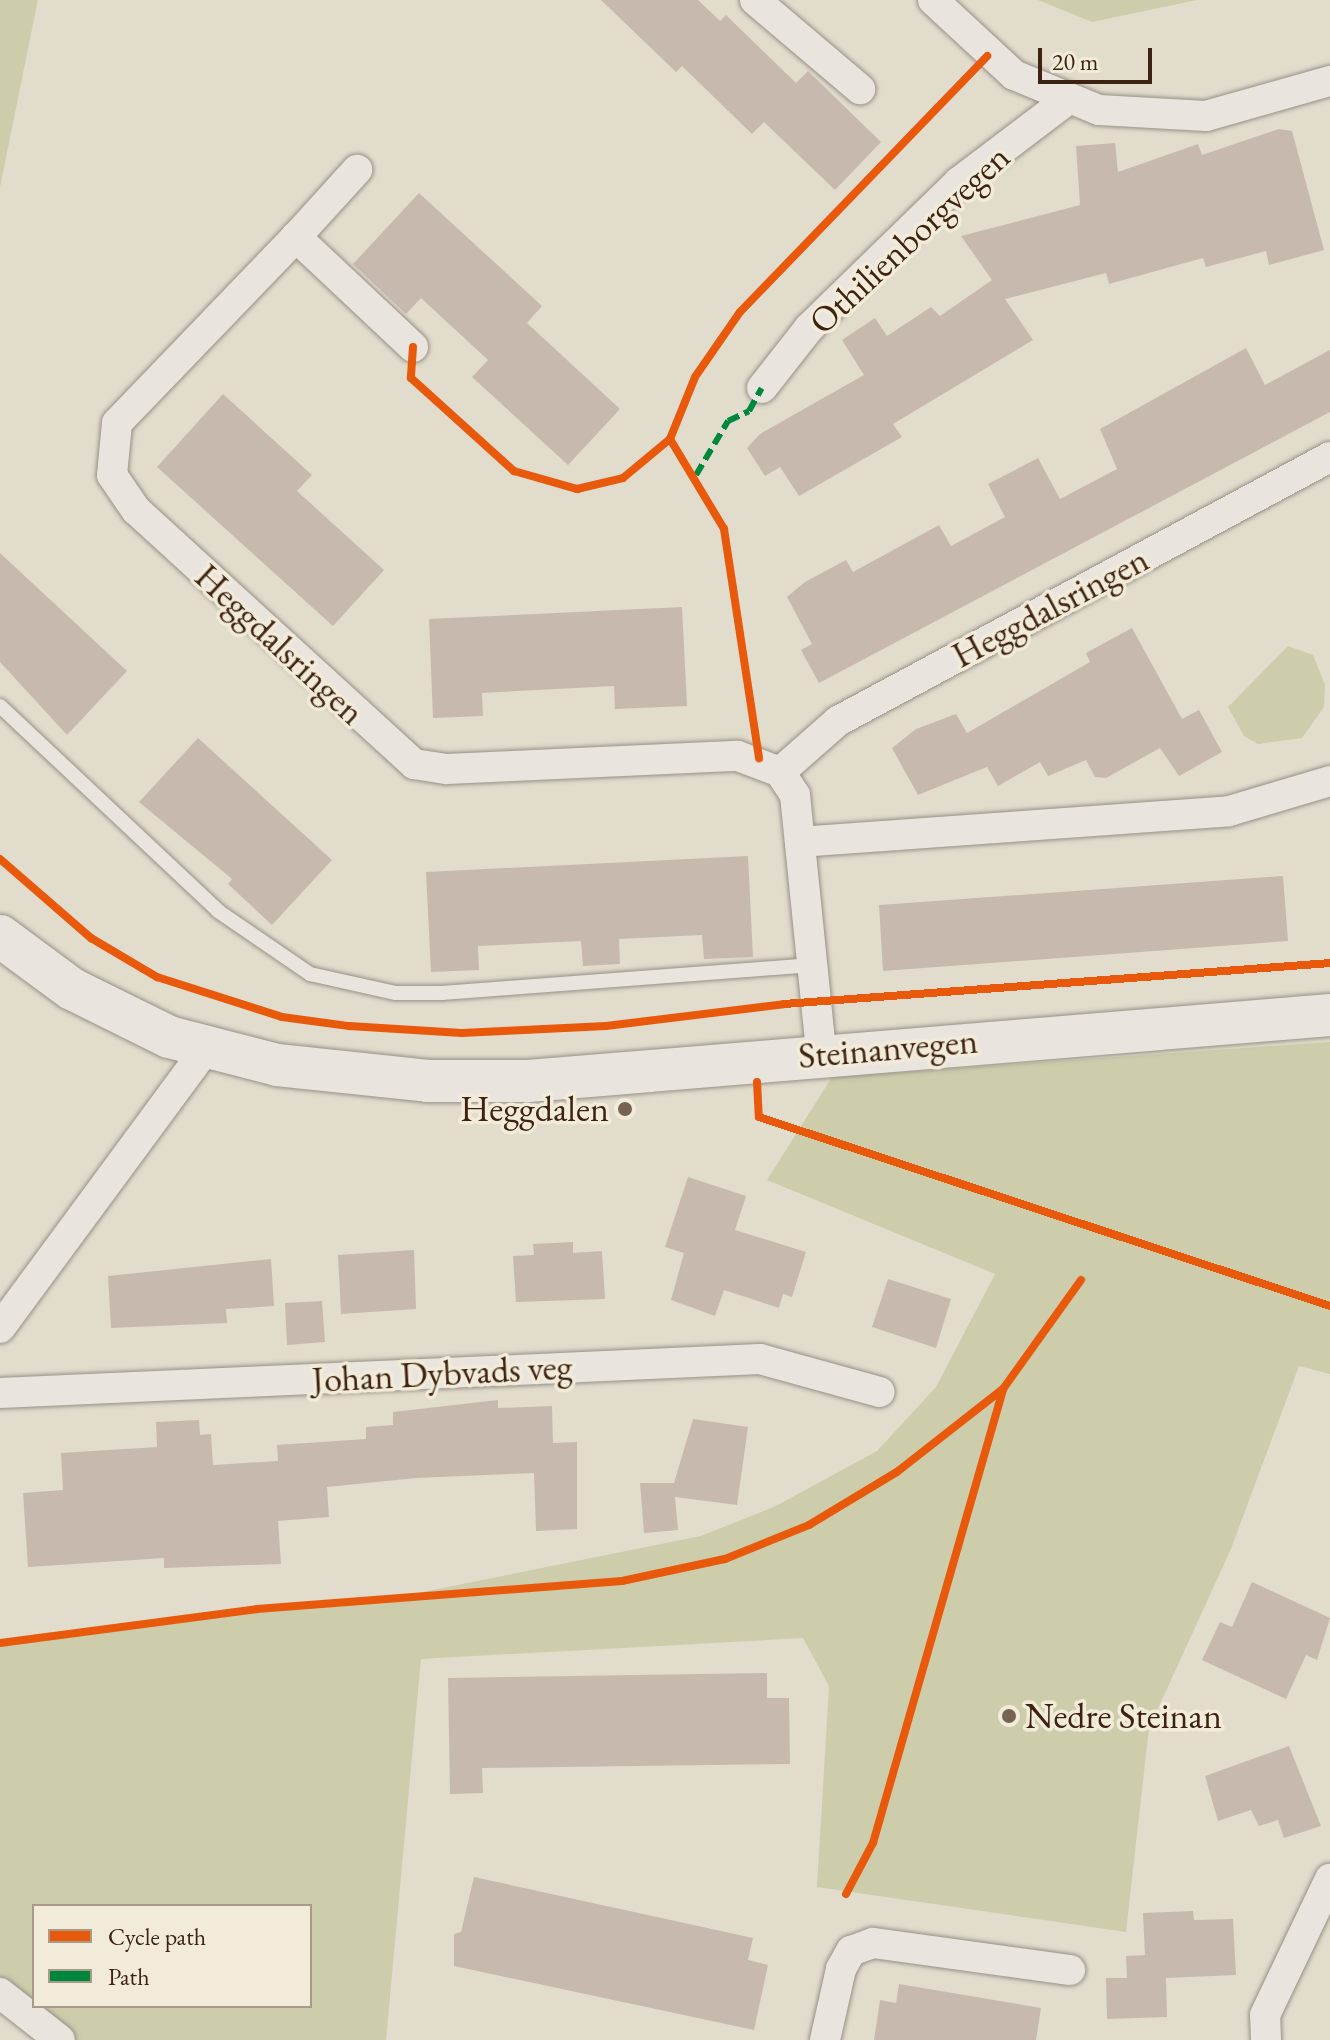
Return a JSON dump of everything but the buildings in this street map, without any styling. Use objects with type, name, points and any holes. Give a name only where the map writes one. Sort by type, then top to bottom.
[{"type":"main road","name":"Steinanvegen","points":[[0,936],[72,989],[206,1049],[428,1081],[528,1081],[821,1053],[1330,1015]]},
{"type":"street","points":[[755,0],[860,89]]},
{"type":"street","points":[[933,0],[987,56],[1067,100],[1173,119],[1258,106],[1330,81]]},
{"type":"street","name":"Othilienborgvegen","points":[[762,388],[809,328],[959,182],[1067,100]]},
{"type":"street","name":"Heggdalsringen","points":[[357,170],[117,423],[112,475],[136,510],[414,764],[447,769],[738,756],[780,772],[838,721],[1330,457]]},
{"type":"street","points":[[296,237],[413,347]]},
{"type":"street","points":[[780,772],[795,795],[821,1053]]},
{"type":"street","points":[[800,842],[1229,811],[1328,788]]},
{"type":"street","points":[[0,1328],[206,1049]]},
{"type":"street","name":"Johan Dybvads veg","points":[[0,1393],[760,1359],[880,1392]]},
{"type":"street","points":[[1266,2040],[1265,2015],[1330,1879]]},
{"type":"street","points":[[825,2040],[841,1969],[851,1951],[873,1943],[1070,1970]]},
{"type":"street","points":[[0,1993],[60,2040]]},
{"type":"lane","points":[[0,706],[218,911],[310,974],[396,993],[442,993],[813,965]]},
{"type":"green space","points":[[0,0],[38,0],[0,187]]},
{"type":"green space","points":[[1038,0],[1197,0],[1092,22]]},
{"type":"green space","points":[[1288,646],[1313,655],[1325,685],[1324,707],[1302,738],[1258,744],[1244,736],[1228,707]]},
{"type":"green space","points":[[1330,1042],[1330,1374],[1299,1366],[1231,1549],[1149,1728],[1126,1932],[817,1887],[829,1686],[803,1638],[421,1659],[386,2040],[60,2040],[0,1993],[0,1643],[257,1609],[368,1603],[701,1536],[774,1507],[877,1451],[936,1387],[995,1274],[767,1180],[832,1077]]},
{"type":"marked path","points":[[696,475],[728,421],[749,411],[762,388]]},
{"type":"cycle path","points":[[413,347],[411,378],[514,471],[577,489],[623,478],[670,439],[695,377],[740,312],[987,56]]},
{"type":"cycle path","points":[[670,439],[724,529],[759,758]]},
{"type":"cycle path","points":[[0,859],[91,938],[157,977],[282,1017],[349,1026],[462,1033],[606,1026],[784,1004],[1330,963]]},
{"type":"cycle path","points":[[757,1082],[759,1117],[1330,1306]]},
{"type":"cycle path","points":[[0,1643],[257,1609],[622,1581],[725,1559],[809,1525],[897,1472],[1003,1389],[1081,1280]]},
{"type":"cycle path","points":[[846,1894],[873,1843],[1003,1389]]},
{"type":"place","name":"Heggdalen","points":[[625,1109]]},
{"type":"place","name":"Nedre Steinan","points":[[1009,1716]]}]
